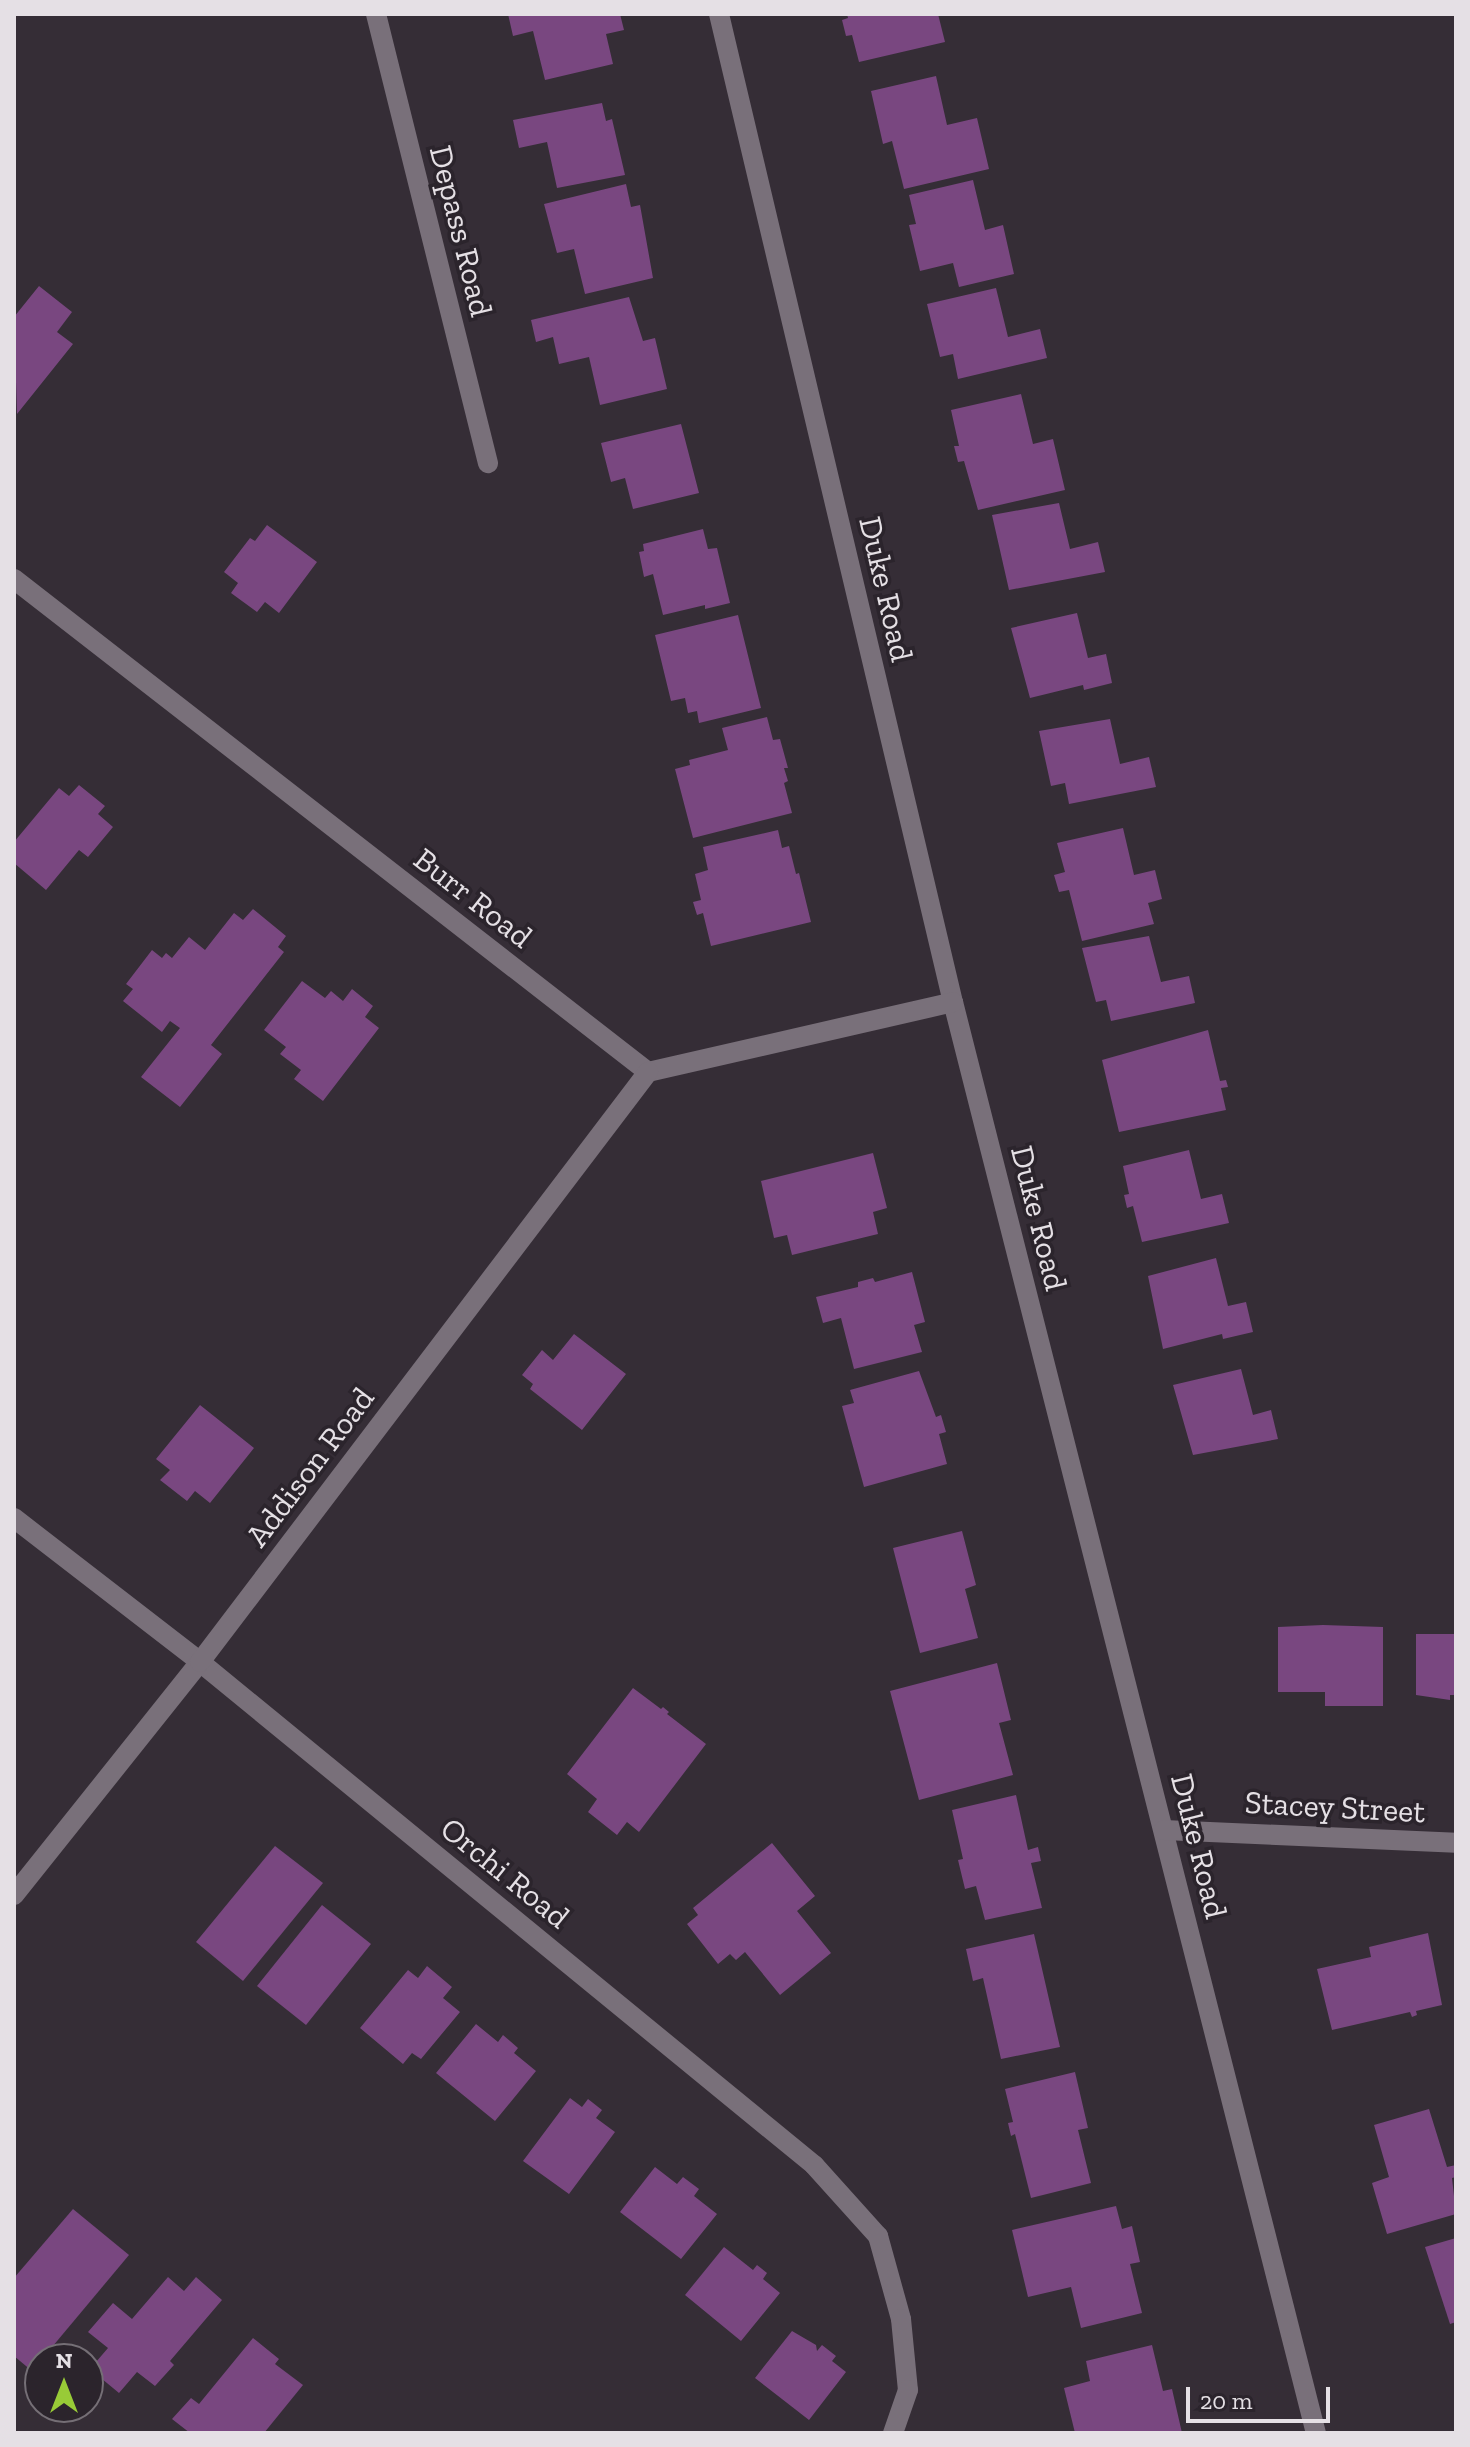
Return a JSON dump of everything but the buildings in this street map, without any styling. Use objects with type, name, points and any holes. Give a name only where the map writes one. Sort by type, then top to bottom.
[{"type":"street","name":"Depass Road","points":[[376,14],[488,463]]},
{"type":"street","name":"Duke Road","points":[[719,14],[953,1002],[1316,2433]]},
{"type":"street","name":"Burr Road","points":[[14,579],[648,1072]]},
{"type":"street","points":[[648,1072],[953,1002]]},
{"type":"street","name":"Addison Road","points":[[14,1895],[200,1662],[648,1072]]},
{"type":"street","name":"Orchi Road","points":[[14,1518],[200,1662],[814,2165],[878,2236],[901,2319],[908,2390],[893,2433]]},
{"type":"street","name":"Stacey Street","points":[[1164,1830],[1456,1843]]}]
